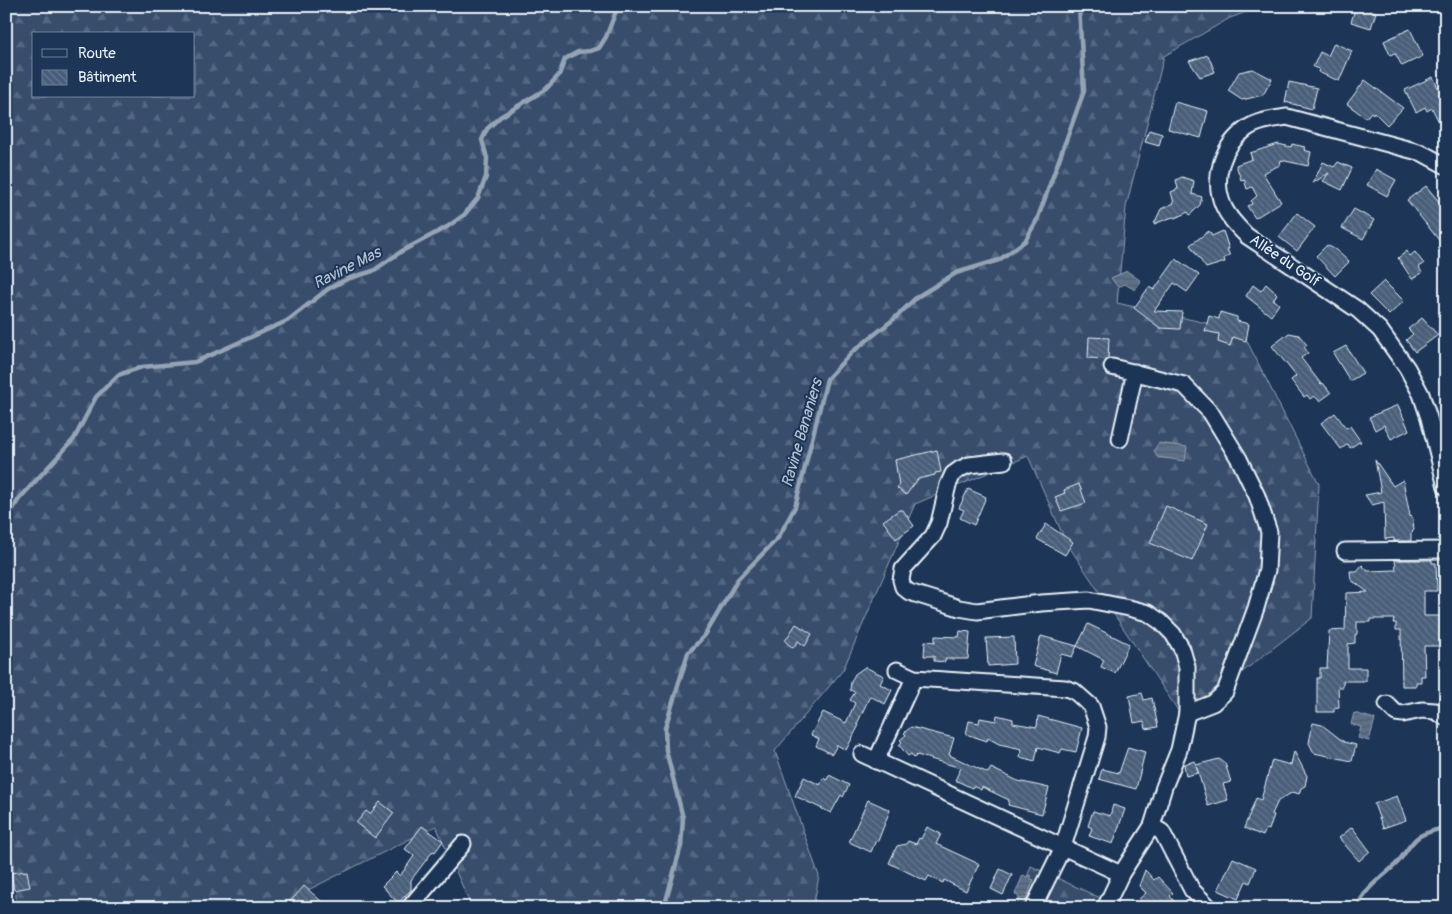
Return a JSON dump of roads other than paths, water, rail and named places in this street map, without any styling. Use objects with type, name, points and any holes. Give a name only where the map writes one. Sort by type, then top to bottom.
[{"type":"street","name":"Allée du Golf","points":[[1446,166],[1422,153],[1287,117],[1265,121],[1246,128],[1231,143],[1221,161],[1218,184],[1224,205],[1234,222],[1247,236],[1358,310],[1380,330],[1407,368],[1421,394],[1446,487]]},
{"type":"street","points":[[1112,367],[1184,385],[1210,413],[1239,459],[1258,496],[1269,532],[1267,570],[1256,608],[1225,692],[1212,703],[1187,713]]},
{"type":"street","points":[[1120,439],[1135,372]]},
{"type":"street","points":[[1004,460],[969,465],[953,474],[948,485],[939,523],[933,536],[904,569],[901,580],[903,587],[909,592],[959,608],[972,610],[1089,600],[1148,613],[1173,634],[1182,648],[1187,667],[1187,713],[1180,750],[1164,787],[1152,826],[1121,874],[1105,908]]},
{"type":"street","points":[[1345,551],[1446,550]]},
{"type":"street","points":[[897,670],[914,678],[1056,686],[1074,690],[1091,706],[1098,727],[1097,737],[1063,847],[1033,908]]},
{"type":"street","points":[[876,761],[914,678]]},
{"type":"street","points":[[1386,704],[1396,713],[1403,714],[1422,710],[1436,711],[1446,718]]},
{"type":"street","points":[[862,754],[1121,874]]},
{"type":"street","points":[[1152,826],[1162,832],[1192,890],[1210,908]]},
{"type":"street","points":[[409,908],[463,844]]},
{"type":"waterway","name":"Ravine Mas","points":[[6,520],[19,499],[74,439],[96,397],[118,375],[142,367],[195,362],[287,321],[328,289],[347,279],[373,271],[402,251],[447,227],[464,215],[478,198],[486,177],[487,158],[482,140],[487,129],[500,117],[546,89],[559,75],[565,59],[578,52],[599,48],[606,37],[618,6]]},
{"type":"waterway","name":"Ravine Bananiers","points":[[664,908],[681,846],[683,818],[666,750],[665,728],[688,653],[705,635],[738,579],[778,538],[795,507],[827,379],[851,353],[894,319],[917,297],[956,273],[999,260],[1025,241],[1037,220],[1084,91],[1079,6]]},
{"type":"waterway","points":[[1357,908],[1370,887],[1398,862],[1417,838],[1446,827]]}]
